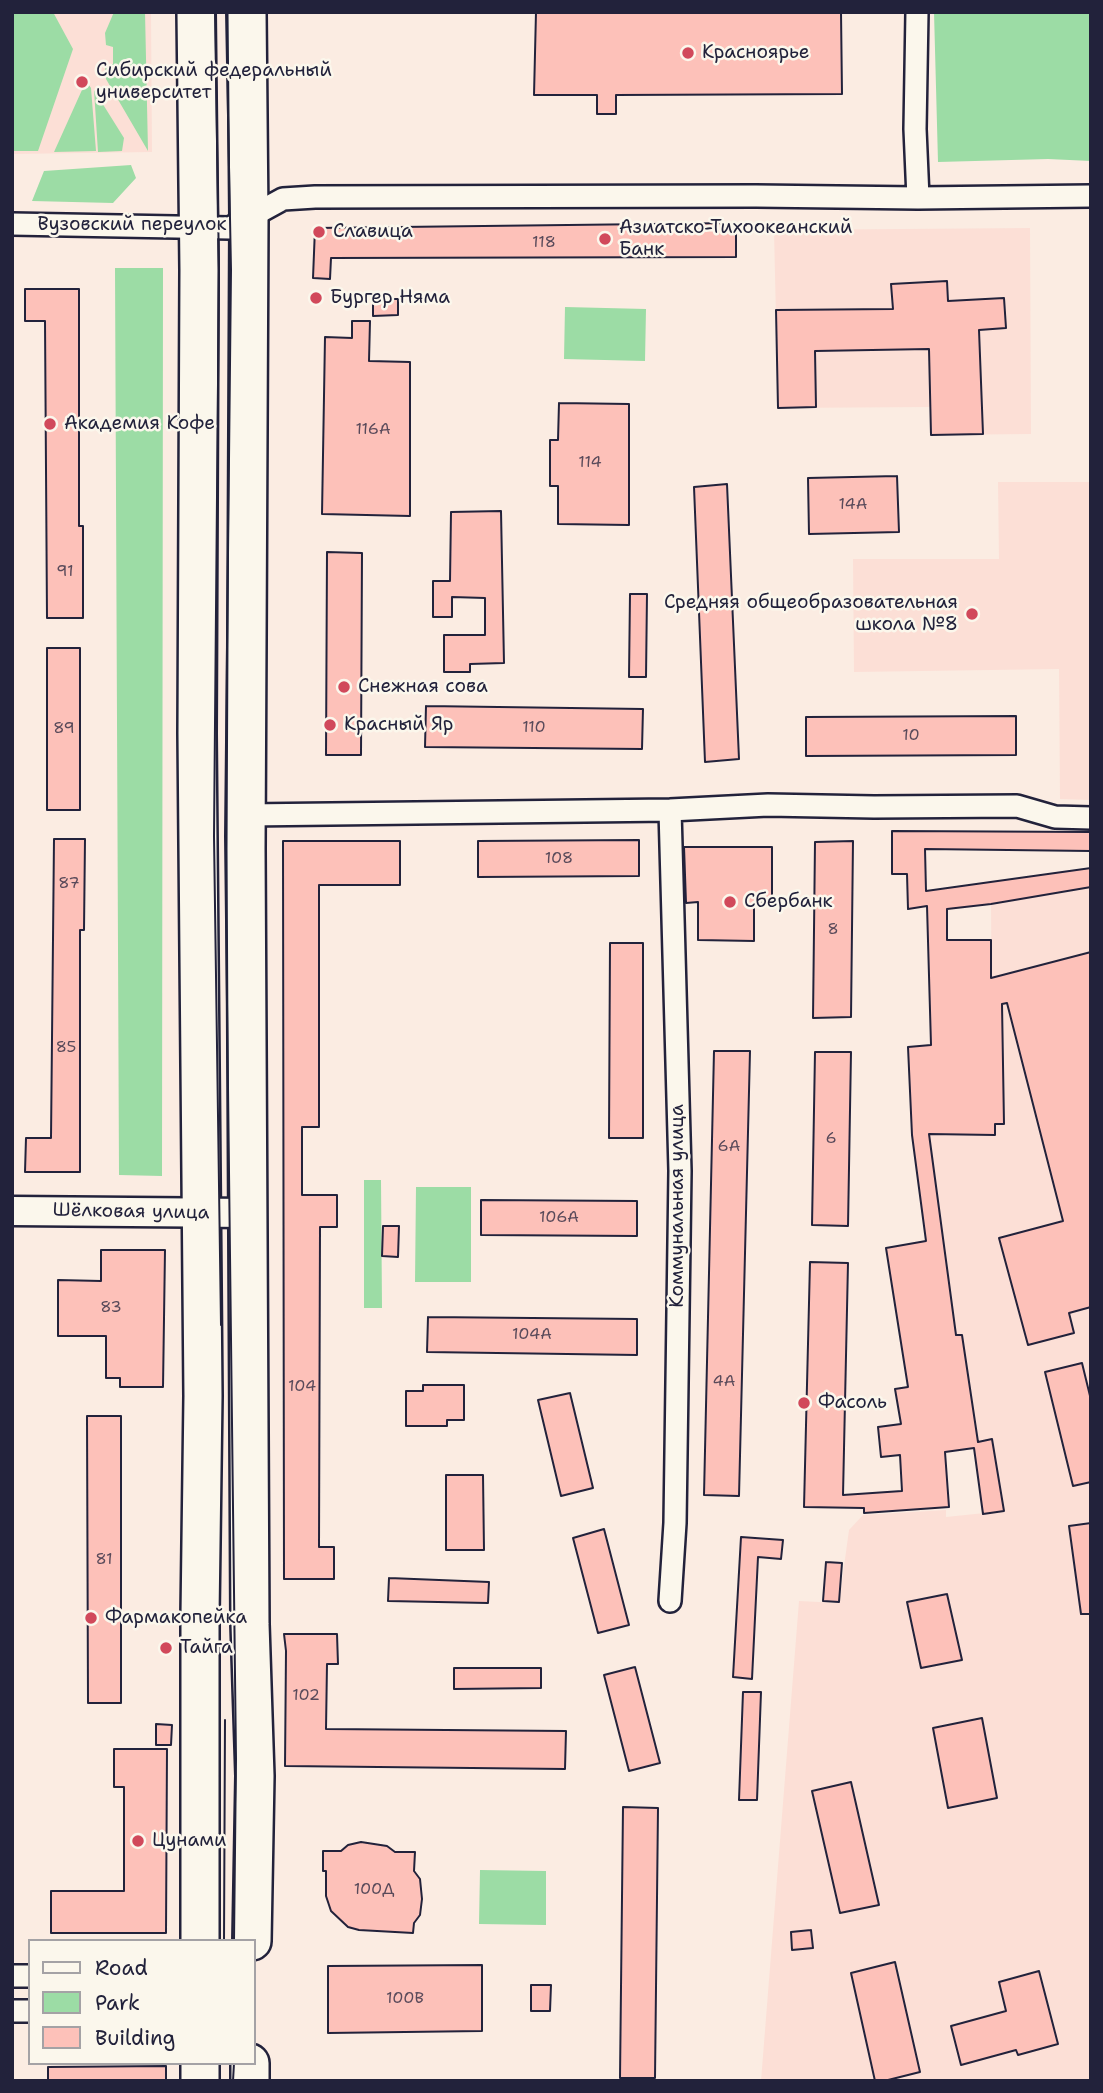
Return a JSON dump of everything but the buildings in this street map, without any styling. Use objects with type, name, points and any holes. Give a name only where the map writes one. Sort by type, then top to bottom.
[{"type":"highway","points":[[196,12],[197,733],[202,1214],[200,1939]]},
{"type":"highway","points":[[247,12],[249,219],[246,815],[250,1625],[255,1776],[252,1939]]},
{"type":"street","points":[[916,12],[915,129],[918,198]]},
{"type":"street","name":"Вузовский переулок","points":[[12,224],[230,228],[283,199],[315,197],[918,198],[1091,195]]},
{"type":"street","points":[[246,815],[670,810],[768,805],[1017,806],[1055,817],[1091,818]]},
{"type":"street","name":"Коммунальная улица","points":[[670,810],[680,1171],[675,1523],[670,1601]]},
{"type":"street","name":"Шёлковая улица","points":[[12,1211],[249,1213]]},
{"type":"shaded area","name":"Сибирский федеральный университет","points":[[12,12],[151,12],[152,152],[12,154]]},
{"type":"shaded area","points":[[1030,228],[1031,434],[931,435],[930,407],[778,408],[774,230]]},
{"type":"shaded area","name":"Средняя общеобразовательная школа №8","points":[[998,482],[1091,482],[1091,800],[1060,799],[1059,669],[854,672],[853,559],[999,559]]},
{"type":"shaded area","points":[[1091,887],[1091,2081],[761,2081],[799,1601],[839,1603],[849,1530],[863,1515],[946,1510],[946,1517],[1004,1511],[992,1440],[978,1442],[962,1335],[956,1335],[929,1134],[995,1135],[995,1124],[1004,1123],[1002,1037],[992,1037],[991,904]]},
{"type":"green space","points":[[12,12],[53,12],[73,49],[38,151],[12,151]]},
{"type":"green space","points":[[114,12],[145,12],[148,151],[106,79],[105,66],[113,64],[113,47],[106,45],[105,33]]},
{"type":"green space","points":[[934,12],[1091,12],[1091,161],[1048,159],[938,162]]},
{"type":"green space","points":[[86,81],[91,88],[96,151],[54,152]]},
{"type":"green space","points":[[94,90],[124,138],[122,151],[98,152]]},
{"type":"green space","points":[[131,165],[136,178],[113,203],[32,201],[44,171]]},
{"type":"green space","points":[[115,268],[163,268],[162,1176],[119,1175]]},
{"type":"green space","points":[[565,307],[646,309],[645,361],[564,359]]},
{"type":"green space","points":[[364,1180],[381,1180],[382,1308],[364,1308]]},
{"type":"green space","points":[[416,1187],[471,1187],[471,1282],[415,1282]]},
{"type":"green space","points":[[480,1870],[546,1871],[546,1925],[479,1924]]},
{"type":"tram line","points":[[215,12],[219,270],[214,836],[221,1325]]},
{"type":"tram line","points":[[226,12],[231,270],[225,836],[236,1759],[234,1939]]},
{"type":"tram line","points":[[224,1939],[225,1720]]},
{"type":"tram line","points":[[233,2081],[234,2065]]},
{"type":"place","name":"Красноярье","points":[[688,53]]},
{"type":"place","name":"Сибирский федеральный университет","points":[[82,82]]},
{"type":"place","name":"Славица","points":[[319,232]]},
{"type":"place","name":"Азиатско-Тихоокеанский Банк","points":[[605,239]]},
{"type":"place","name":"Бургер Няма","points":[[316,298]]},
{"type":"place","name":"Академия Кофе","points":[[50,424]]},
{"type":"place","name":"Средняя общеобразовательная школа №8","points":[[972,614]]},
{"type":"place","name":"Снежная сова","points":[[344,687]]},
{"type":"place","name":"Красный Яр","points":[[330,725]]},
{"type":"place","name":"Сбербанк","points":[[730,902]]},
{"type":"place","name":"Фасоль","points":[[804,1403]]},
{"type":"place","name":"Фармакопейка","points":[[91,1618]]},
{"type":"place","name":"Тайга","points":[[166,1648]]},
{"type":"place","name":"Цунами","points":[[138,1841]]}]
